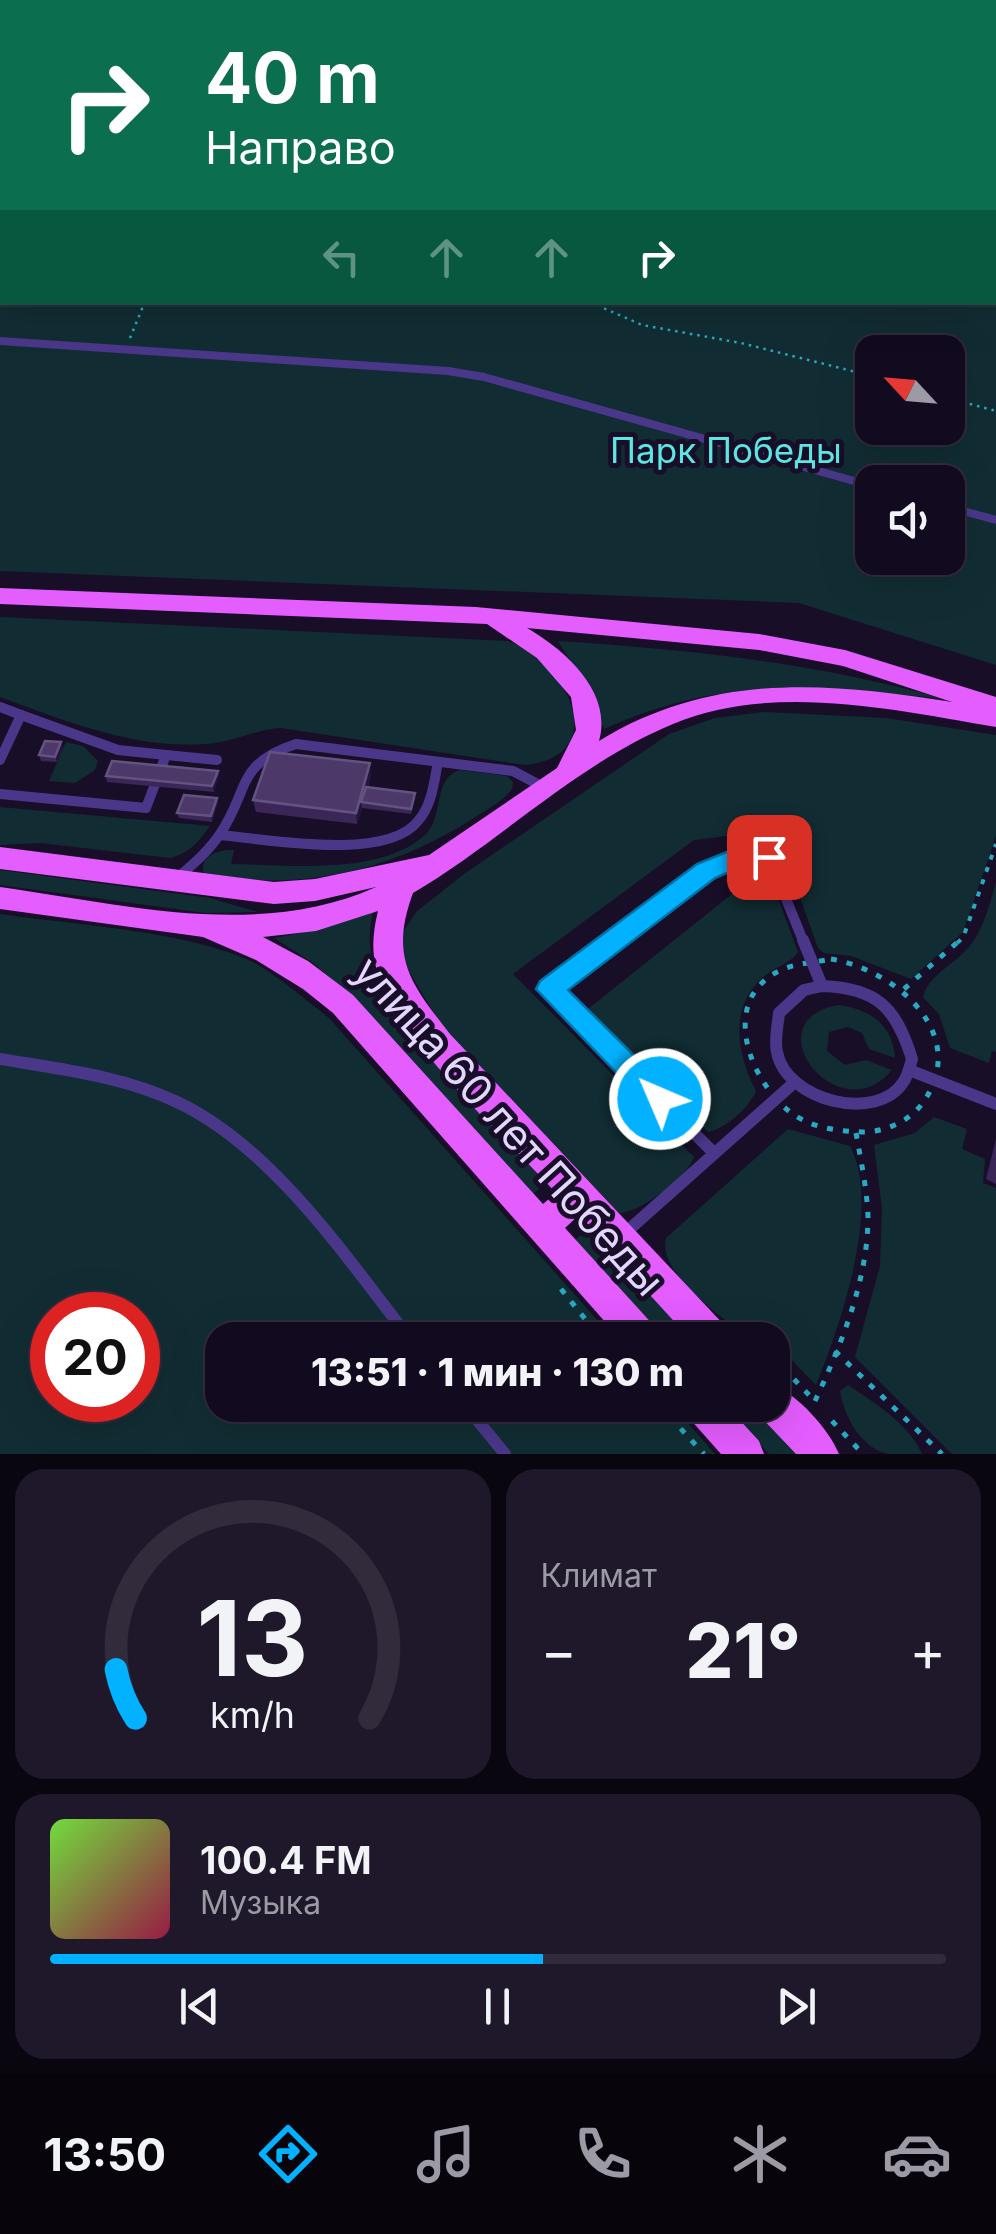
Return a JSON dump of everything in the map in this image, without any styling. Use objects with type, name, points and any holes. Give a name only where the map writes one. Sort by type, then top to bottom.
[{"type":"main road","points":[[0,596],[476,615],[759,642],[845,658],[996,706]]},
{"type":"main road","points":[[476,615],[517,630],[543,646],[568,673],[582,698],[590,726],[583,750],[556,784]]},
{"type":"main road","points":[[0,898],[198,924],[315,919],[400,890],[638,730],[704,703],[819,697],[910,704],[996,718]]},
{"type":"main road","points":[[0,858],[274,893],[315,890],[444,858]]},
{"type":"main road","name":"улица 60 лет Победы","points":[[400,890],[385,928],[385,951],[404,994],[439,1044],[698,1322]]},
{"type":"main road","name":"улица 60 лет Победы","points":[[198,924],[268,951],[308,974],[332,994],[628,1322]]},
{"type":"main road","points":[[542,1227],[578,1194]]},
{"type":"main road","points":[[790,1421],[821,1454]]},
{"type":"main road","points":[[717,1422],[746,1454]]},
{"type":"lane","points":[[0,341],[448,371],[484,377],[855,481]]},
{"type":"lane","points":[[965,511],[996,520]]},
{"type":"lane","points":[[0,707],[118,750],[217,760]]},
{"type":"lane","points":[[0,760],[22,715]]},
{"type":"lane","points":[[176,880],[220,835],[234,812],[250,765],[269,750],[296,744],[513,771],[556,784]]},
{"type":"lane","points":[[0,794],[146,808],[166,755]]},
{"type":"lane","points":[[220,835],[344,844],[389,839],[412,828],[426,810],[438,762]]},
{"type":"lane","points":[[714,1154],[550,989],[706,871],[734,859],[769,857],[822,986]]},
{"type":"lane","points":[[822,986],[862,991],[896,1016],[911,1052],[909,1070],[888,1097],[871,1104],[830,1103],[795,1082],[782,1066],[774,1030],[779,1014],[804,990],[822,986]]},
{"type":"lane","points":[[0,1059],[118,1081],[196,1112],[271,1174],[396,1322]]},
{"type":"lane","points":[[909,1070],[996,1104]]},
{"type":"lane","points":[[620,1238],[795,1082]]},
{"type":"lane","points":[[478,1422],[504,1454]]},
{"type":"path","points":[[138,305],[142,309]]},
{"type":"path","points":[[125,350],[146,305]]},
{"type":"path","points":[[602,305],[642,325],[773,350],[855,372]]},
{"type":"path","points":[[965,403],[996,411]]},
{"type":"path","points":[[904,990],[963,938],[996,844]]},
{"type":"path","points":[[811,960],[860,965],[904,990],[934,1032],[938,1049],[936,1081],[930,1096],[907,1119],[875,1132],[820,1128],[774,1100],[761,1086],[745,1053],[743,1020],[748,1004],[766,979],[811,960]]},
{"type":"path","points":[[814,1401],[835,1351],[867,1232],[856,1133]]},
{"type":"path","points":[[558,1285],[588,1322]]},
{"type":"path","points":[[835,1351],[942,1454]]},
{"type":"path","points":[[675,1422],[704,1454]]},
{"type":"green space","name":"Парк Победы","points":[[0,305],[996,305],[996,665],[799,603],[0,571]]},
{"type":"green space","points":[[0,617],[508,641],[529,651],[562,686],[572,706],[574,726],[568,744],[552,758],[525,765],[281,728],[193,745],[136,740],[0,697]]},
{"type":"green space","points":[[558,641],[800,667],[944,699],[812,689],[731,692],[648,712],[604,729],[593,696]]},
{"type":"green space","points":[[764,712],[886,718],[996,735],[996,836],[963,932],[911,979],[818,948],[776,830],[694,840],[513,974],[694,1157],[662,1192],[628,1212],[619,1213],[440,1024],[405,964],[401,935],[416,912],[464,874],[669,734],[715,718]]},
{"type":"green space","points":[[66,742],[83,746],[98,761],[95,770],[75,783],[49,781]]},
{"type":"green space","points":[[460,770],[507,776],[513,782],[512,789],[469,821],[407,853],[375,865],[308,878],[204,875],[207,858],[222,851],[234,850],[231,864],[333,865],[385,857],[426,834],[446,780]]},
{"type":"green space","points":[[0,807],[210,826],[193,846],[170,858],[40,843],[0,845]]},
{"type":"green space","points":[[0,870],[210,898],[258,912],[205,913],[0,885]]},
{"type":"green space","points":[[996,883],[996,1052],[992,1051],[989,1063],[950,1048],[939,1014],[923,997],[931,982],[972,943]]},
{"type":"green space","points":[[766,890],[778,898],[798,952],[767,974],[746,999],[741,1014],[740,1045],[756,1091],[736,1117],[708,1132],[590,1016],[588,1009],[732,894]]},
{"type":"green space","points":[[374,909],[371,956],[387,999],[404,1027],[547,1182],[532,1195],[361,1008],[315,964],[274,938],[316,930]]},
{"type":"green space","points":[[0,914],[189,941],[246,959],[277,977],[329,1018],[599,1322],[205,1322],[205,1422],[687,1422],[715,1454],[0,1454]]},
{"type":"green space","points":[[838,1005],[870,1015],[890,1036],[895,1058],[869,1049],[862,1033],[848,1027],[829,1032],[827,1051],[845,1065],[866,1060],[892,1070],[871,1086],[849,1089],[829,1082],[812,1068],[803,1050],[802,1031],[813,1015]]},
{"type":"green space","points":[[934,1117],[967,1129],[962,1149],[985,1159],[983,1183],[996,1188],[996,1454],[952,1454],[855,1357],[880,1266],[882,1208],[874,1145],[915,1133]]},
{"type":"green space","points":[[788,1129],[850,1146],[859,1171],[860,1232],[846,1299],[816,1385],[790,1359],[790,1322],[728,1322],[682,1280],[666,1252],[666,1238]]},
{"type":"green space","points":[[589,1227],[676,1322],[648,1322],[574,1241]]},
{"type":"green space","points":[[848,1385],[900,1424],[922,1454],[888,1454],[862,1438],[842,1401],[840,1391]]},
{"type":"green space","points":[[740,1422],[770,1422],[799,1454],[769,1454]]},
{"type":"building","points":[[45,741],[61,742],[55,757],[39,755]]},
{"type":"building","points":[[270,752],[370,763],[356,813],[253,800]]},
{"type":"building","points":[[112,761],[218,771],[212,786],[106,776]]},
{"type":"building","points":[[366,787],[415,793],[411,809],[361,802]]},
{"type":"building","points":[[184,795],[217,798],[211,816],[177,813]]},
{"type":"route","points":[[660,1099],[550,989],[706,871],[734,859],[769,857]]}]
